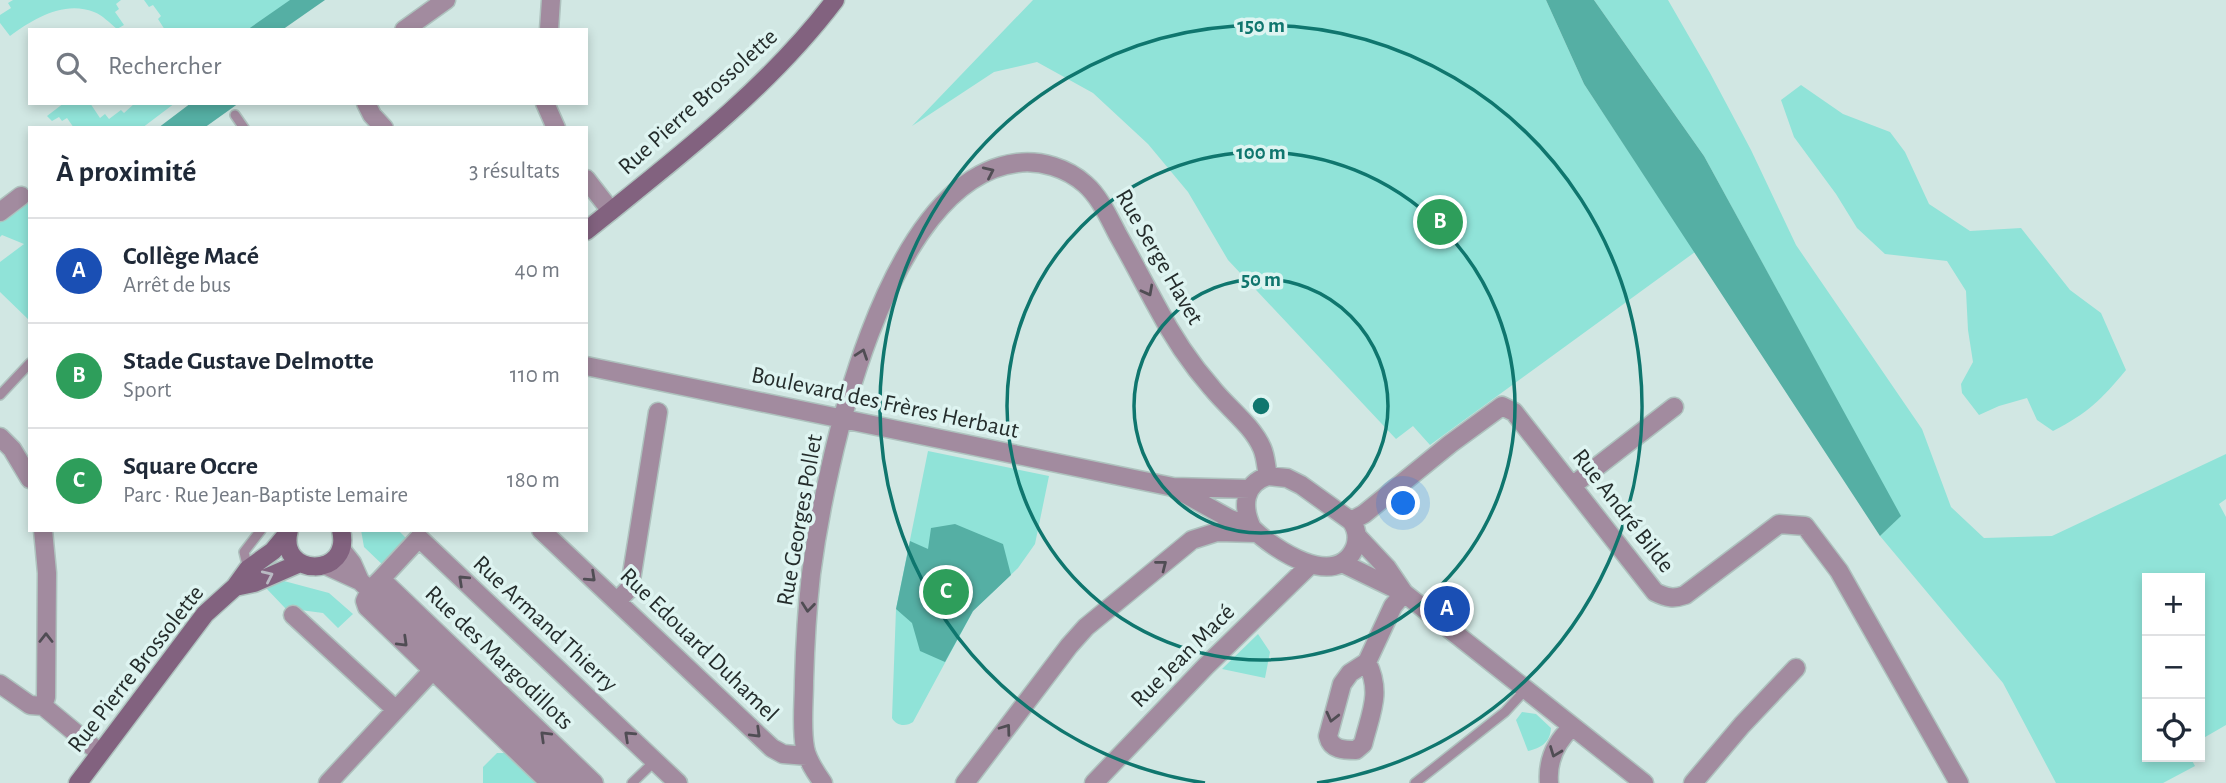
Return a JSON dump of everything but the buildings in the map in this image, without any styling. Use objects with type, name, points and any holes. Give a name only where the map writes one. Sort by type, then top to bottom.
[{"type":"main road","name":"Rue Pierre Brossolette","points":[[588,229],[740,103],[798,46],[835,0]]},
{"type":"main road","name":"Rue Pierre Brossolette","points":[[78,783],[205,614],[235,587],[248,569],[273,551],[288,532]]},
{"type":"main road","points":[[288,532],[289,550],[300,563],[308,566],[325,565],[337,556],[341,549],[341,532]]},
{"type":"main road","name":"Rue Pierre Brossolette","points":[[235,587],[254,583],[300,563]]},
{"type":"street","points":[[407,28],[446,0]]},
{"type":"street","points":[[549,28],[551,0]]},
{"type":"street","points":[[367,105],[382,126]]},
{"type":"street","points":[[546,105],[555,126]]},
{"type":"street","name":"Rue Serge Havet","points":[[843,419],[861,356],[876,317],[895,276],[919,236],[948,201],[982,174],[1008,164],[1040,164],[1067,172],[1087,185],[1095,195],[1162,317],[1188,356],[1212,388],[1255,434],[1263,450],[1268,476]]},
{"type":"street","points":[[588,182],[611,211]]},
{"type":"street","points":[[0,212],[21,196]]},
{"type":"street","name":"Boulevard des Frères Herbaut","points":[[588,366],[1173,487],[1250,489]]},
{"type":"street","name":"Rue André Bilde","points":[[1354,529],[1364,514],[1450,444],[1502,406],[1514,412],[1655,592],[1666,597],[1685,595],[1779,524],[1804,526],[1839,571],[1959,783]]},
{"type":"street","points":[[1572,486],[1674,407]]},
{"type":"street","points":[[617,601],[629,589],[631,580],[657,412]]},
{"type":"street","name":"Rue Georges Pollet","points":[[807,756],[804,704],[808,607],[818,530],[843,419]]},
{"type":"street","points":[[0,437],[12,449],[28,476]]},
{"type":"street","points":[[965,783],[1086,627],[1192,540],[1217,532],[1254,530],[1244,504],[1250,489],[1259,479],[1268,476],[1287,478],[1301,485],[1354,529],[1404,593]]},
{"type":"street","name":"Boulevard des Frères Herbaut","points":[[1173,487],[1254,530],[1310,565]]},
{"type":"street","points":[[1310,565],[1326,567],[1342,563],[1354,548],[1354,529]]},
{"type":"street","points":[[43,532],[47,573],[46,697],[43,706]]},
{"type":"street","name":"Rue Edouard Duhamel","points":[[543,532],[772,748],[783,754],[807,756]]},
{"type":"street","name":"Rue Armand Thierry","points":[[370,584],[415,534],[678,783]]},
{"type":"street","name":"Rue des Margodillots","points":[[341,549],[370,584],[572,783]]},
{"type":"street","points":[[1342,563],[1404,593],[1644,783]]},
{"type":"street","name":"Rue des Margodillots","points":[[325,565],[370,584],[594,783]]},
{"type":"street","name":"Rue Jean Macé","points":[[1094,783],[1206,666],[1310,565]]},
{"type":"street","name":"Rue des Margodillots","points":[[370,584],[365,601],[367,607],[550,783]]},
{"type":"street","points":[[1367,662],[1393,606],[1404,593]]},
{"type":"street","points":[[293,615],[395,709]]},
{"type":"street","points":[[1693,783],[1742,725],[1796,668]]},
{"type":"street","points":[[328,783],[432,671]]},
{"type":"street","points":[[0,684],[30,705],[43,706],[100,752]]},
{"type":"street","points":[[1549,783],[1555,748],[1572,727]]},
{"type":"street","points":[[807,756],[823,783]]},
{"type":"lane","points":[[235,115],[243,126]]},
{"type":"lane","points":[[0,395],[28,365]]},
{"type":"lane","points":[[248,569],[244,552],[259,532]]},
{"type":"lane","points":[[1415,783],[1505,712],[1527,689]]},
{"type":"lane","points":[[632,783],[655,761]]},
{"type":"shaded area","points":[[13,0],[121,0],[116,4],[119,9],[115,12],[124,25],[116,28],[97,13],[71,8],[49,13],[10,36],[0,23],[0,15],[11,8],[8,3]]},
{"type":"shaded area","points":[[144,0],[307,0],[269,28],[164,28],[158,19],[161,16],[153,5],[149,7]]},
{"type":"shaded area","points":[[290,0],[325,0],[285,28],[250,28]]},
{"type":"shaded area","points":[[1033,0],[1546,0],[1584,84],[1695,252],[1430,445],[1413,426],[1396,439],[1228,260],[1188,192],[1148,144],[1093,93],[1037,62],[994,72],[912,126]]},
{"type":"shaded area","points":[[1546,0],[1594,0],[1704,156],[1901,516],[1880,536],[1584,84]]},
{"type":"shaded area","points":[[1594,0],[1668,0],[1751,150],[1796,245],[1922,429],[1951,507],[1984,538],[2052,536],[2226,454],[2226,499],[2219,504],[2226,517],[2226,725],[2205,737],[2205,573],[2142,573],[2142,762],[2193,762],[2195,766],[2163,783],[2056,783],[2003,683],[1880,536],[1900,516],[1704,156]]},
{"type":"shaded area","points":[[1801,85],[1843,114],[1890,132],[1905,152],[1929,204],[1970,231],[2021,228],[2070,290],[2101,313],[2126,370],[2101,398],[2085,412],[2053,431],[2037,420],[2027,398],[1979,415],[1962,393],[1961,384],[1973,362],[1966,291],[1947,261],[1885,254],[1857,228],[1794,137],[1781,100]]},
{"type":"shaded area","points":[[61,105],[91,105],[100,118],[105,114],[109,119],[121,110],[124,113],[133,105],[172,105],[145,126],[73,126],[67,118],[62,121],[59,117],[52,121],[47,116]]},
{"type":"shaded area","points":[[188,105],[236,105],[207,126],[161,126]]},
{"type":"shaded area","points":[[28,196],[28,319],[0,292],[0,262],[24,244],[2,235],[0,237],[0,220]]},
{"type":"shaded area","points":[[928,451],[1049,476],[1035,544],[1018,568],[973,611],[913,722],[901,725],[892,718],[896,609]]},
{"type":"shaded area","points":[[955,524],[1003,544],[1011,575],[973,611],[945,662],[920,651],[912,623],[896,609],[910,541],[928,549],[931,528]]},
{"type":"shaded area","points":[[361,532],[400,532],[405,537],[407,546],[386,568],[364,547]]},
{"type":"shaded area","points":[[284,581],[329,593],[353,614],[338,628],[323,613],[285,608],[266,588],[270,584]]},
{"type":"shaded area","points":[[1258,634],[1270,652],[1265,678],[1222,669]]},
{"type":"shaded area","points":[[1522,712],[1536,714],[1551,728],[1549,738],[1544,744],[1528,751],[1516,720]]},
{"type":"shaded area","points":[[497,753],[505,753],[536,783],[483,783],[483,767]]},
{"type":"place","name":"Stade Gustave Delmotte","points":[[1440,222]]},
{"type":"place","name":"Square Occre","points":[[946,592]]},
{"type":"place","name":"Collège Macé","points":[[1447,609]]}]
